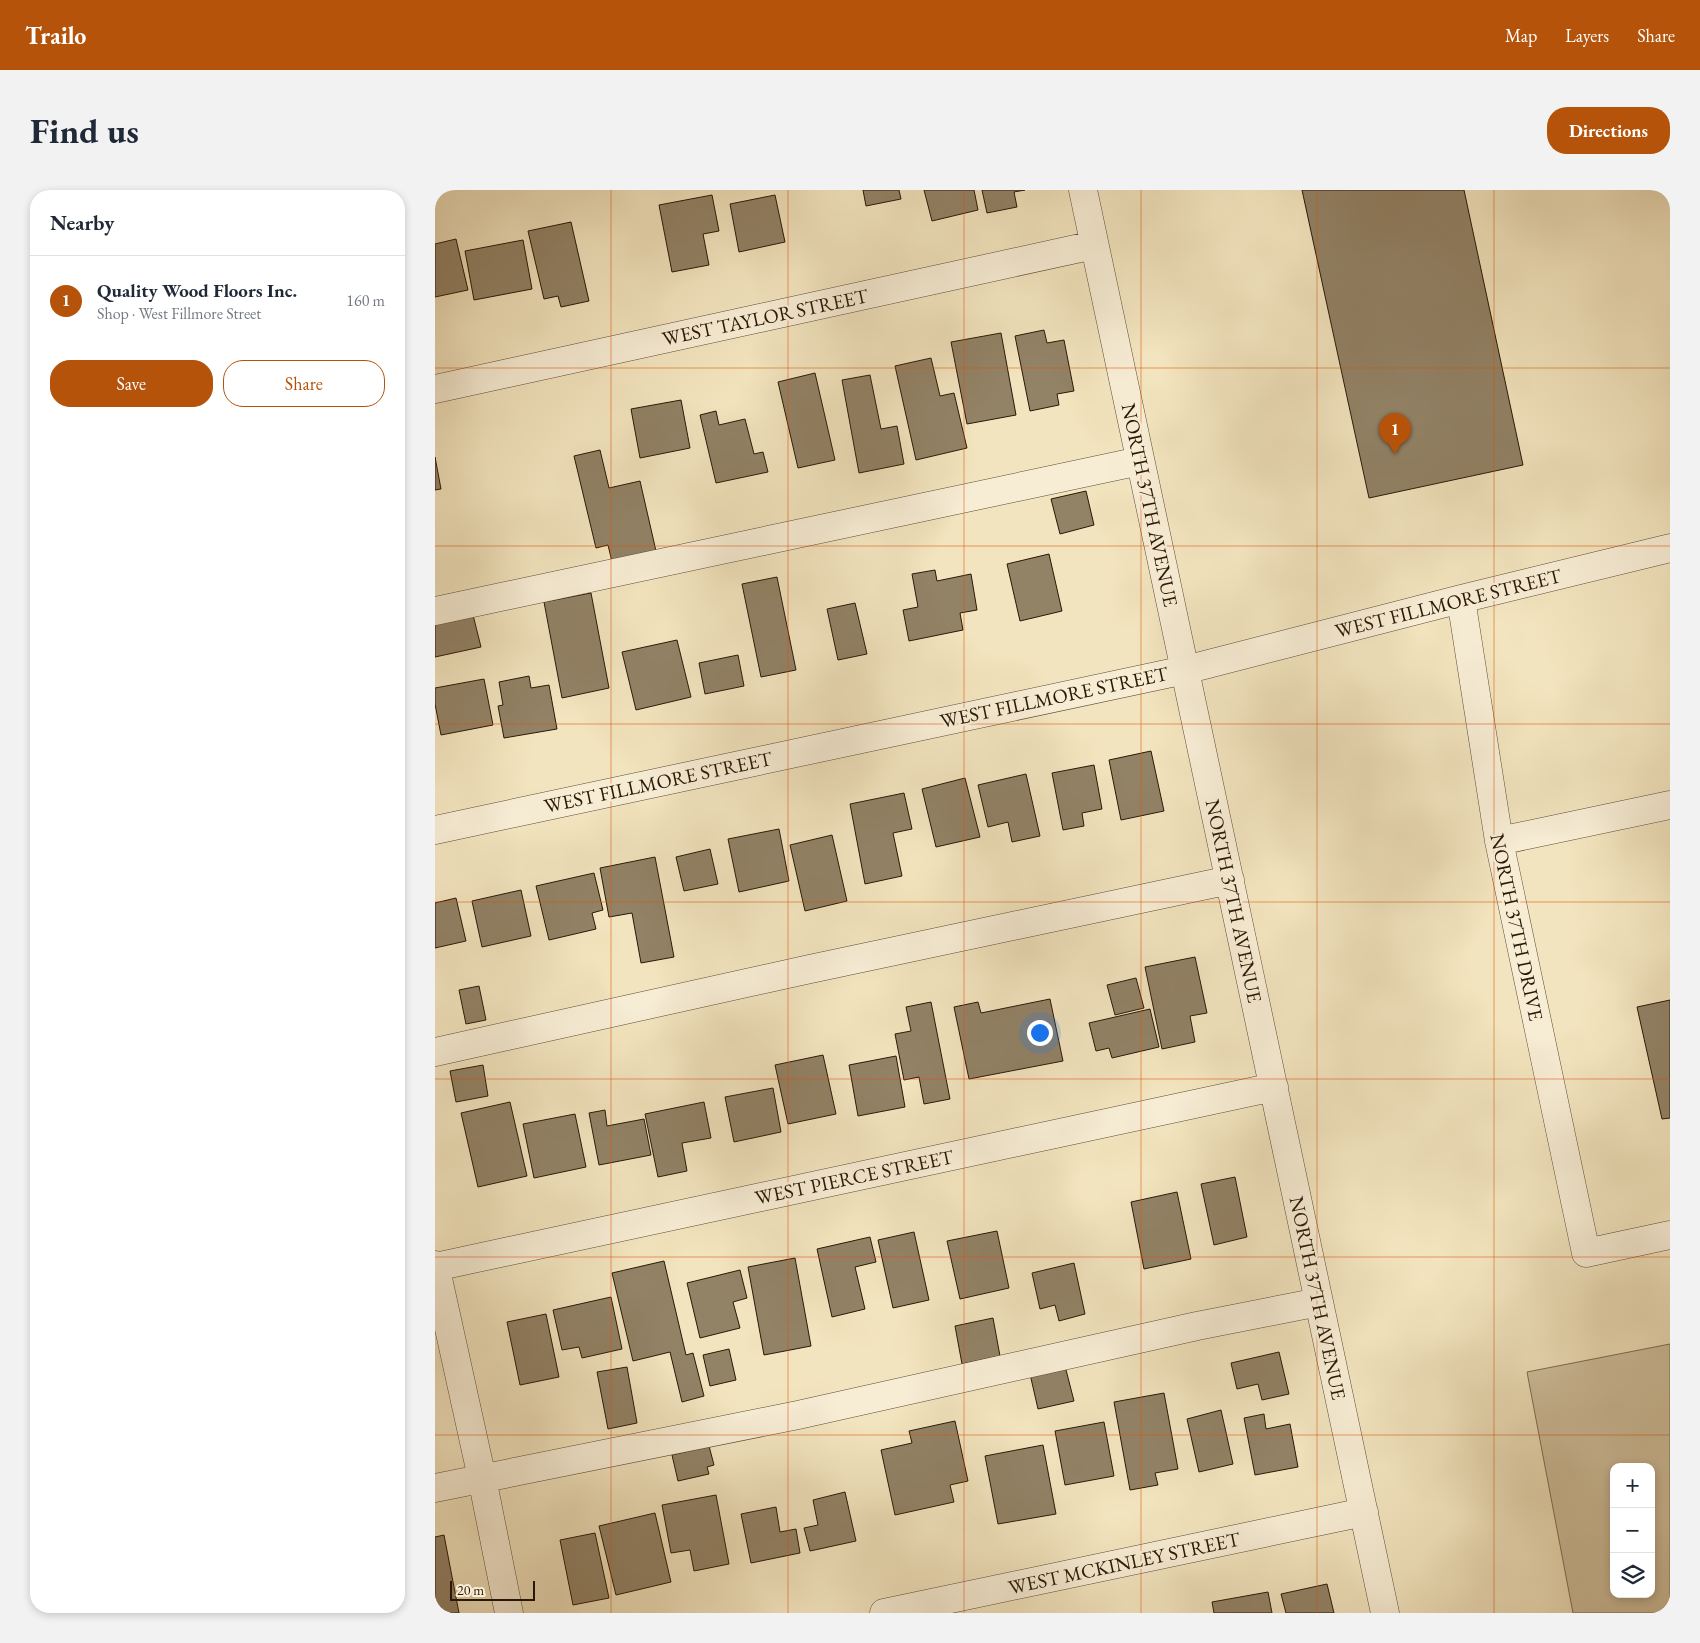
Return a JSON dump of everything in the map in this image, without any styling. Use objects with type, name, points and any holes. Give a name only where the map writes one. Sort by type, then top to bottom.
[{"type":"street","name":"NORTH 37TH AVENUE","points":[[1083,190],[1385,1613]]},
{"type":"street","name":"WEST TAYLOR STREET","points":[[435,389],[1095,245]]},
{"type":"street","points":[[435,611],[1140,461]]},
{"type":"street","name":"WEST FILLMORE STREET","points":[[435,830],[1185,670],[1461,599],[1670,548]]},
{"type":"street","name":"NORTH 37TH DRIVE","points":[[1461,599],[1499,842],[1586,1253],[1670,1235]]},
{"type":"street","points":[[1499,842],[1670,805]]},
{"type":"street","points":[[435,1052],[810,968],[1229,880]]},
{"type":"street","name":"WEST PIERCE STREET","points":[[435,1266],[1273,1087]]},
{"type":"street","points":[[435,1266],[509,1613]]},
{"type":"street","points":[[435,1488],[798,1415],[1197,1326],[1319,1302]]},
{"type":"street","name":"WEST MCKINLEY STREET","points":[[884,1613],[1364,1512]]},
{"type":"shaded area","points":[[1670,1344],[1670,1613],[1573,1613],[1527,1372]]},
{"type":"building","points":[[863,190],[899,190],[901,199],[866,206]]},
{"type":"building","points":[[924,190],[974,190],[978,210],[932,221]]},
{"type":"building","points":[[982,190],[1025,190],[1014,192],[1017,207],[987,213]]},
{"type":"building","points":[[1302,190],[1464,190],[1523,465],[1369,498]]},
{"type":"building","points":[[712,195],[719,231],[703,234],[709,265],[672,272],[659,205]]},
{"type":"building","points":[[775,195],[785,242],[739,252],[730,204]]},
{"type":"building","points":[[571,222],[589,301],[561,307],[558,296],[544,299],[528,231]]},
{"type":"building","points":[[456,239],[468,290],[435,297],[435,244]]},
{"type":"building","points":[[523,240],[532,289],[474,300],[465,251]]},
{"type":"building","points":[[1044,330],[1047,343],[1064,340],[1074,391],[1057,394],[1059,405],[1030,411],[1015,336]]},
{"type":"building","points":[[1001,333],[1016,415],[967,424],[951,342]]},
{"type":"building","points":[[931,358],[940,396],[954,393],[967,448],[916,460],[895,366]]},
{"type":"building","points":[[815,373],[835,460],[798,468],[778,382]]},
{"type":"building","points":[[870,375],[881,429],[897,426],[904,464],[859,473],[842,380]]},
{"type":"building","points":[[681,400],[690,448],[640,458],[631,409]]},
{"type":"building","points":[[716,411],[719,425],[745,419],[754,454],[763,452],[768,472],[716,483],[700,415]]},
{"type":"building","points":[[600,450],[609,488],[640,481],[656,551],[612,562],[608,545],[596,548],[574,456]]},
{"type":"building","points":[[435,457],[441,489],[435,490]]},
{"type":"building","points":[[1086,491],[1094,525],[1060,534],[1051,499]]},
{"type":"building","points":[[1049,554],[1062,611],[1020,621],[1007,564]]},
{"type":"building","points":[[935,570],[937,581],[971,574],[977,610],[960,613],[963,630],[909,641],[903,610],[918,607],[912,574]]},
{"type":"building","points":[[777,577],[796,670],[761,677],[742,584]]},
{"type":"building","points":[[591,593],[609,688],[562,698],[544,602]]},
{"type":"building","points":[[855,603],[867,654],[838,660],[827,609]]},
{"type":"building","points":[[473,615],[481,647],[435,657],[435,624]]},
{"type":"building","points":[[677,640],[691,697],[636,710],[622,652]]},
{"type":"building","points":[[738,655],[744,686],[705,694],[699,663]]},
{"type":"building","points":[[529,676],[531,688],[549,685],[557,729],[504,738],[498,706],[503,705],[499,682]]},
{"type":"building","points":[[484,679],[493,725],[441,735],[435,704],[435,688]]},
{"type":"building","points":[[1151,751],[1164,811],[1121,820],[1109,760]]},
{"type":"building","points":[[1094,765],[1102,809],[1082,813],[1084,826],[1063,830],[1052,773]]},
{"type":"building","points":[[1026,774],[1040,836],[1012,842],[1008,822],[988,827],[978,785]]},
{"type":"building","points":[[965,778],[980,837],[936,847],[922,789]]},
{"type":"building","points":[[904,793],[912,829],[893,833],[902,876],[865,884],[850,804]]},
{"type":"building","points":[[779,829],[789,881],[739,892],[728,839]]},
{"type":"building","points":[[832,835],[847,901],[805,911],[790,845]]},
{"type":"building","points":[[710,849],[718,884],[684,891],[676,857]]},
{"type":"building","points":[[655,857],[674,957],[641,963],[632,913],[609,917],[600,868]]},
{"type":"building","points":[[594,873],[603,910],[592,913],[596,929],[549,940],[536,886]]},
{"type":"building","points":[[521,890],[531,936],[482,947],[472,901]]},
{"type":"building","points":[[456,898],[466,941],[435,948],[435,903]]},
{"type":"building","points":[[1195,957],[1207,1013],[1190,1016],[1195,1042],[1162,1049],[1145,967]]},
{"type":"building","points":[[1136,978],[1144,1008],[1115,1015],[1107,985]]},
{"type":"building","points":[[479,986],[486,1020],[466,1024],[459,990]]},
{"type":"building","points":[[1050,999],[1063,1061],[969,1079],[954,1007],[978,1002],[981,1013]]},
{"type":"building","points":[[1670,1000],[1670,1118],[1662,1119],[1637,1007]]},
{"type":"building","points":[[931,1002],[950,1099],[924,1104],[919,1077],[904,1080],[895,1034],[911,1031],[906,1007]]},
{"type":"building","points":[[1150,1009],[1159,1047],[1112,1058],[1109,1048],[1096,1051],[1089,1023]]},
{"type":"building","points":[[823,1055],[836,1114],[788,1124],[775,1065]]},
{"type":"building","points":[[896,1056],[905,1107],[858,1116],[849,1065]]},
{"type":"building","points":[[483,1065],[488,1096],[456,1102],[450,1071]]},
{"type":"building","points":[[773,1088],[781,1132],[734,1142],[725,1097]]},
{"type":"building","points":[[510,1102],[527,1176],[478,1187],[461,1113]]},
{"type":"building","points":[[704,1102],[711,1138],[682,1143],[687,1171],[658,1177],[645,1114]]},
{"type":"building","points":[[605,1110],[607,1126],[644,1119],[651,1155],[599,1165],[589,1113]]},
{"type":"building","points":[[575,1114],[586,1167],[534,1178],[523,1124]]},
{"type":"building","points":[[1235,1177],[1247,1237],[1214,1245],[1201,1184]]},
{"type":"building","points":[[1177,1192],[1191,1259],[1144,1269],[1131,1202]]},
{"type":"building","points":[[997,1231],[1009,1288],[960,1299],[947,1241]]},
{"type":"building","points":[[914,1232],[929,1300],[893,1308],[878,1240]]},
{"type":"building","points":[[870,1237],[876,1262],[855,1267],[865,1309],[832,1317],[817,1249]]},
{"type":"building","points":[[795,1258],[811,1346],[764,1355],[748,1267]]},
{"type":"building","points":[[664,1261],[686,1355],[693,1353],[704,1396],[682,1402],[670,1352],[633,1361],[612,1273]]},
{"type":"building","points":[[1074,1263],[1085,1314],[1059,1321],[1055,1305],[1040,1309],[1032,1273]]},
{"type":"building","points":[[740,1270],[747,1298],[733,1302],[740,1328],[700,1338],[687,1283]]},
{"type":"building","points":[[611,1297],[622,1349],[582,1358],[579,1347],[562,1350],[553,1310]]},
{"type":"building","points":[[546,1314],[559,1377],[520,1385],[507,1322]]},
{"type":"building","points":[[993,1318],[1000,1356],[962,1364],[955,1326]]},
{"type":"building","points":[[729,1349],[736,1380],[710,1386],[703,1355]]},
{"type":"building","points":[[1279,1352],[1289,1394],[1262,1400],[1258,1384],[1237,1389],[1231,1363]]},
{"type":"building","points":[[1065,1366],[1074,1401],[1038,1409],[1030,1374]]},
{"type":"building","points":[[627,1367],[637,1423],[608,1429],[597,1372]]},
{"type":"building","points":[[1164,1393],[1178,1469],[1155,1473],[1158,1485],[1130,1490],[1114,1402]]},
{"type":"building","points":[[1221,1410],[1233,1464],[1199,1472],[1187,1419]]},
{"type":"building","points":[[1264,1414],[1266,1429],[1290,1424],[1298,1467],[1255,1475],[1244,1418]]},
{"type":"building","points":[[955,1421],[968,1481],[950,1485],[954,1502],[895,1515],[881,1450],[912,1443],[909,1431]]},
{"type":"building","points":[[1104,1422],[1114,1476],[1065,1485],[1055,1431]]},
{"type":"building","points":[[1043,1445],[1056,1514],[998,1524],[985,1456]]},
{"type":"building","points":[[709,1446],[714,1465],[707,1467],[709,1474],[678,1481],[672,1455]]},
{"type":"building","points":[[845,1492],[856,1541],[810,1551],[804,1528],[818,1525],[813,1500]]},
{"type":"building","points":[[716,1495],[729,1564],[694,1571],[690,1550],[671,1553],[662,1505]]},
{"type":"building","points":[[776,1507],[780,1532],[796,1529],[800,1553],[751,1563],[741,1514]]},
{"type":"building","points":[[655,1513],[671,1582],[616,1595],[599,1526]]},
{"type":"building","points":[[595,1533],[609,1598],[573,1605],[560,1540]]},
{"type":"building","points":[[444,1535],[459,1613],[435,1613],[435,1537]]},
{"type":"building","points":[[1327,1584],[1334,1613],[1286,1613],[1281,1594]]},
{"type":"building","points":[[1268,1592],[1272,1613],[1214,1613],[1212,1602]]},
{"type":"place","name":"Quality Wood Floors Inc.","points":[[1395,454]]}]
